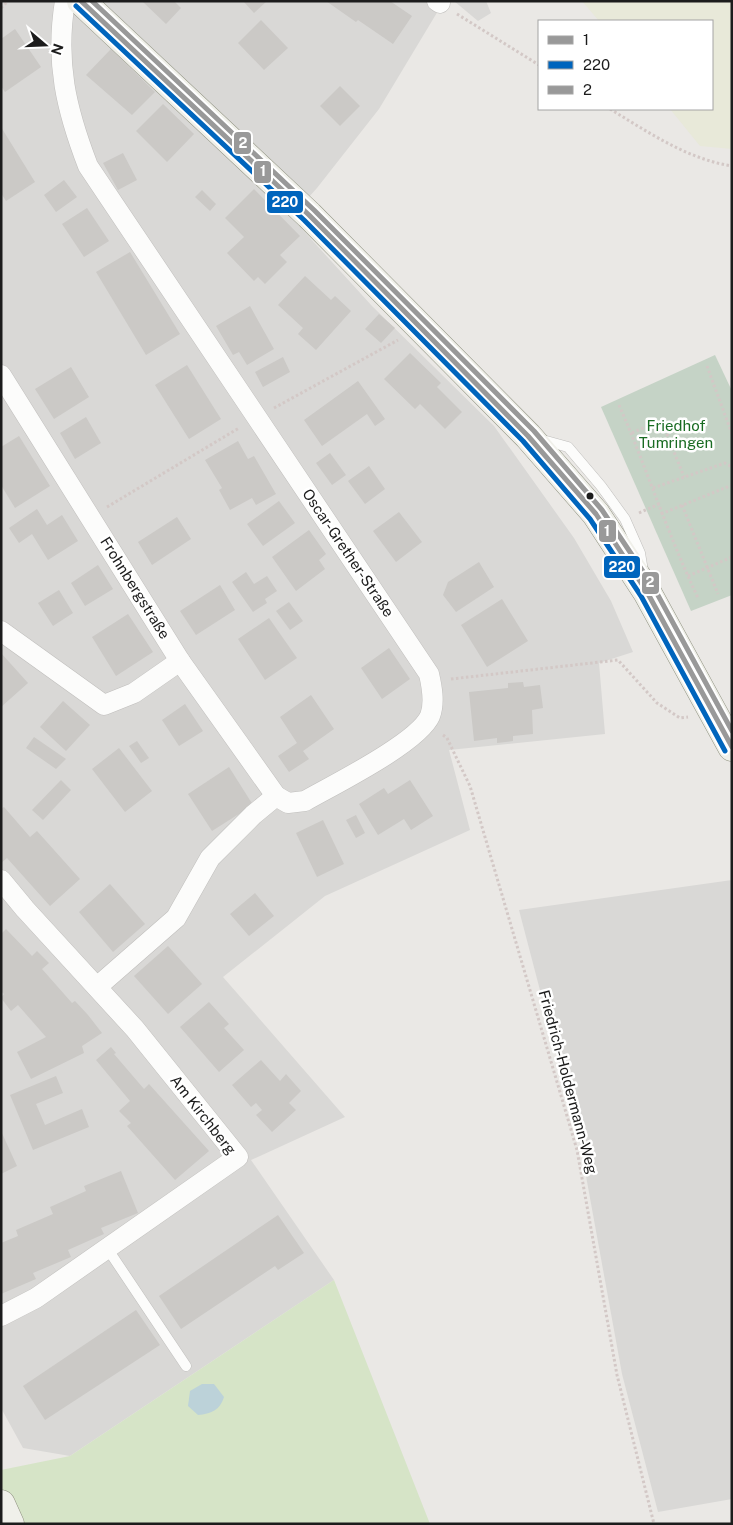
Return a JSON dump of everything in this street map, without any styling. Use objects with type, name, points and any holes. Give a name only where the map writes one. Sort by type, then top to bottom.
[{"type":"street","name":"Oscar-Grether-Straße","points":[[65,1],[61,26],[65,96],[88,166],[429,674],[431,681],[431,713],[427,722]]},
{"type":"street","points":[[81,1],[309,215],[528,436],[596,514],[646,592],[732,747]]},
{"type":"street","name":"Frohnbergstraße","points":[[1,375],[180,661],[276,796]]},
{"type":"street","points":[[1,631],[104,705],[134,693],[180,661]]},
{"type":"street","points":[[97,987],[176,918],[210,858],[253,814],[276,796],[288,803],[305,801],[416,734],[427,722]]},
{"type":"street","name":"Am Kirchberg","points":[[1,880],[25,910],[135,1029],[238,1157],[36,1298],[1,1316]]},
{"type":"street","points":[[1,1504],[10,1524]]},
{"type":"lane","points":[[107,1248],[186,1366]]},
{"type":"path","points":[[1,8],[8,1]]},
{"type":"path","points":[[439,2],[538,64]]},
{"type":"path","points":[[612,110],[653,135],[692,155],[732,166]]},
{"type":"path","points":[[707,366],[732,434]]},
{"type":"path","points":[[619,405],[632,433],[661,514],[698,598]]},
{"type":"path","points":[[632,433],[658,422],[663,424],[684,477]]},
{"type":"path","points":[[653,488],[724,463],[732,467]]},
{"type":"path","points":[[661,514],[732,485]]},
{"type":"path","points":[[644,511],[659,504]]},
{"type":"path","points":[[682,505],[718,594]]},
{"type":"path","points":[[688,576],[732,557]]},
{"type":"path","points":[[431,681],[618,660],[657,703],[680,718],[712,712]]},
{"type":"path","name":"Friedrich-Holdermann-Weg","points":[[427,722],[447,738],[470,786],[577,1150],[617,1375],[654,1524]]},
{"type":"shaded area","points":[[1,1],[444,1],[379,109],[317,188],[291,217],[372,306],[494,426],[574,538],[611,601],[633,652],[599,663],[605,734],[449,750],[470,830],[325,896],[223,977],[345,1117],[251,1160],[334,1280],[70,1456],[23,1448],[1,1408]]},
{"type":"shaded area","points":[[454,1],[486,1],[491,13],[478,21]]},
{"type":"shaded area","points":[[732,880],[732,1499],[658,1512],[622,1374],[580,1143],[519,910]]},
{"type":"green space","points":[[582,1],[732,1],[732,149],[700,146],[671,110],[713,110],[713,20],[598,20]]},
{"type":"green space","name":"Friedhof Tumringen","points":[[715,355],[732,391],[732,595],[691,611],[601,407]]},
{"type":"green space","points":[[334,1280],[430,1524],[10,1524],[1,1505],[1,1470],[70,1456]]},
{"type":"water","points":[[202,1384],[214,1384],[224,1397],[217,1408],[207,1414],[198,1415],[188,1406],[190,1391]]},
{"type":"building","points":[[142,1],[174,1],[181,8],[166,24]]},
{"type":"building","points":[[243,1],[267,1],[254,13]]},
{"type":"building","points":[[326,1],[390,1],[412,16],[393,44]]},
{"type":"building","points":[[261,20],[288,48],[264,70],[238,43]]},
{"type":"building","points":[[15,29],[41,67],[5,92],[1,86],[1,39]]},
{"type":"building","points":[[111,49],[155,92],[132,115],[86,75]]},
{"type":"building","points":[[340,86],[360,106],[340,126],[320,106]]},
{"type":"building","points":[[163,104],[194,134],[167,162],[136,131]]},
{"type":"building","points":[[1,127],[35,182],[6,201],[1,193]]},
{"type":"building","points":[[123,153],[137,180],[118,190],[103,163]]},
{"type":"building","points":[[64,180],[77,197],[56,212],[44,195]]},
{"type":"building","points":[[254,189],[300,236],[280,255],[287,262],[265,284],[258,277],[254,281],[227,253],[244,237],[225,218]]},
{"type":"building","points":[[202,190],[216,204],[210,211],[195,197]]},
{"type":"building","points":[[87,208],[109,241],[84,257],[62,224]]},
{"type":"building","points":[[130,252],[180,334],[146,355],[96,272]]},
{"type":"building","points":[[305,276],[331,300],[335,296],[351,311],[316,350],[298,334],[303,328],[278,305]]},
{"type":"building","points":[[250,306],[274,349],[247,365],[239,352],[233,355],[216,326]]},
{"type":"building","points":[[379,314],[395,328],[381,343],[365,329]]},
{"type":"building","points":[[410,353],[441,383],[437,387],[462,412],[445,429],[420,404],[415,409],[384,379]]},
{"type":"building","points":[[283,357],[290,372],[263,387],[255,372]]},
{"type":"building","points":[[187,365],[221,419],[189,439],[155,385]]},
{"type":"building","points":[[71,367],[89,397],[54,419],[35,389]]},
{"type":"building","points":[[358,381],[385,419],[375,426],[367,414],[322,446],[304,420]]},
{"type":"building","points":[[86,417],[101,443],[75,459],[60,433]]},
{"type":"building","points":[[19,436],[50,486],[15,508],[1,485],[1,447]]},
{"type":"building","points":[[238,441],[248,459],[254,456],[276,494],[256,505],[252,498],[230,510],[219,490],[222,488],[205,460]]},
{"type":"building","points":[[330,453],[346,475],[332,485],[316,463]]},
{"type":"building","points":[[369,466],[385,489],[365,504],[348,481]]},
{"type":"building","points":[[279,501],[295,523],[263,546],[247,524]]},
{"type":"building","points":[[37,509],[47,525],[62,515],[78,541],[48,560],[32,534],[19,543],[9,528]]},
{"type":"building","points":[[399,512],[422,542],[396,562],[373,531]]},
{"type":"building","points":[[177,517],[191,539],[152,565],[138,542]]},
{"type":"building","points":[[309,530],[326,554],[319,560],[325,569],[296,591],[272,557]]},
{"type":"building","points":[[479,562],[494,587],[456,612],[443,595],[448,582]]},
{"type":"building","points":[[98,565],[113,589],[85,606],[71,583]]},
{"type":"building","points":[[246,572],[254,584],[267,576],[277,591],[265,599],[267,603],[253,612],[232,582]]},
{"type":"building","points":[[220,585],[235,610],[196,635],[180,611]]},
{"type":"building","points":[[59,590],[73,613],[53,626],[38,603]]},
{"type":"building","points":[[502,599],[528,641],[487,667],[461,625]]},
{"type":"building","points":[[289,602],[303,621],[290,630],[276,611]]},
{"type":"building","points":[[128,614],[153,652],[116,676],[92,637]]},
{"type":"building","points":[[269,618],[297,658],[265,680],[238,639]]},
{"type":"building","points":[[389,648],[410,679],[382,699],[361,668]]},
{"type":"building","points":[[1,653],[28,683],[1,707]]},
{"type":"building","points":[[523,682],[524,687],[540,685],[543,708],[532,710],[533,734],[513,736],[513,741],[497,743],[497,738],[474,741],[469,692],[508,688],[508,683]]},
{"type":"building","points":[[311,695],[334,729],[303,751],[309,759],[289,772],[278,756],[297,743],[280,717]]},
{"type":"building","points":[[63,701],[90,725],[66,751],[40,727]]},
{"type":"building","points":[[185,704],[203,731],[179,746],[162,720]]},
{"type":"building","points":[[34,737],[66,759],[56,769],[26,748]]},
{"type":"building","points":[[137,741],[149,758],[141,763],[129,746]]},
{"type":"building","points":[[119,748],[152,791],[125,812],[92,769]]},
{"type":"building","points":[[229,767],[253,805],[212,831],[188,794]]},
{"type":"building","points":[[61,780],[71,790],[43,820],[32,810]]},
{"type":"building","points":[[410,780],[433,816],[411,830],[404,819],[378,835],[359,804],[384,788],[388,794]]},
{"type":"building","points":[[4,807],[30,837],[37,831],[80,879],[50,906],[7,858],[1,863],[1,809]]},
{"type":"building","points":[[356,815],[365,833],[356,838],[346,820]]},
{"type":"building","points":[[323,820],[344,864],[317,877],[296,833]]},
{"type":"building","points":[[110,884],[145,924],[113,952],[79,912]]},
{"type":"building","points":[[255,893],[274,916],[249,936],[230,914]]},
{"type":"building","points":[[6,929],[32,956],[37,951],[49,963],[42,969],[72,1003],[75,1001],[102,1033],[82,1046],[84,1053],[31,1079],[17,1052],[46,1037],[18,1005],[11,1011],[1,998],[4,994],[1,991],[1,934]]},
{"type":"building","points":[[168,946],[202,984],[168,1014],[134,976]]},
{"type":"building","points":[[209,1002],[229,1024],[224,1028],[244,1050],[219,1072],[180,1027]]},
{"type":"building","points":[[111,1047],[116,1053],[114,1054],[144,1089],[149,1084],[209,1151],[175,1180],[127,1126],[131,1123],[119,1111],[130,1101],[96,1060]]},
{"type":"building","points":[[261,1060],[280,1081],[286,1074],[301,1091],[289,1103],[296,1110],[272,1132],[256,1115],[262,1110],[256,1103],[251,1107],[232,1085]]},
{"type":"building","points":[[56,1076],[63,1093],[36,1104],[45,1125],[82,1109],[89,1127],[33,1150],[10,1095]]},
{"type":"building","points":[[1,1131],[17,1166],[1,1174]]},
{"type":"building","points":[[121,1171],[138,1213],[101,1228],[104,1234],[68,1250],[71,1257],[33,1273],[36,1279],[1,1294],[1,1243],[18,1236],[16,1230],[53,1214],[50,1207],[86,1191],[84,1186]]},
{"type":"building","points":[[278,1215],[304,1253],[278,1270],[275,1266],[181,1329],[159,1296]]},
{"type":"building","points":[[136,1310],[160,1345],[45,1420],[23,1386]]},
{"type":"transit line","name":"1","points":[[81,1],[309,215],[528,436],[596,514],[647,592],[732,747]]},
{"type":"transit line","name":"2","points":[[92,1],[314,210],[534,431],[602,510],[654,588],[732,731]]},
{"type":"transit line","name":"220","points":[[76,6],[304,220],[523,441],[590,519],[641,596],[725,751]]}]
